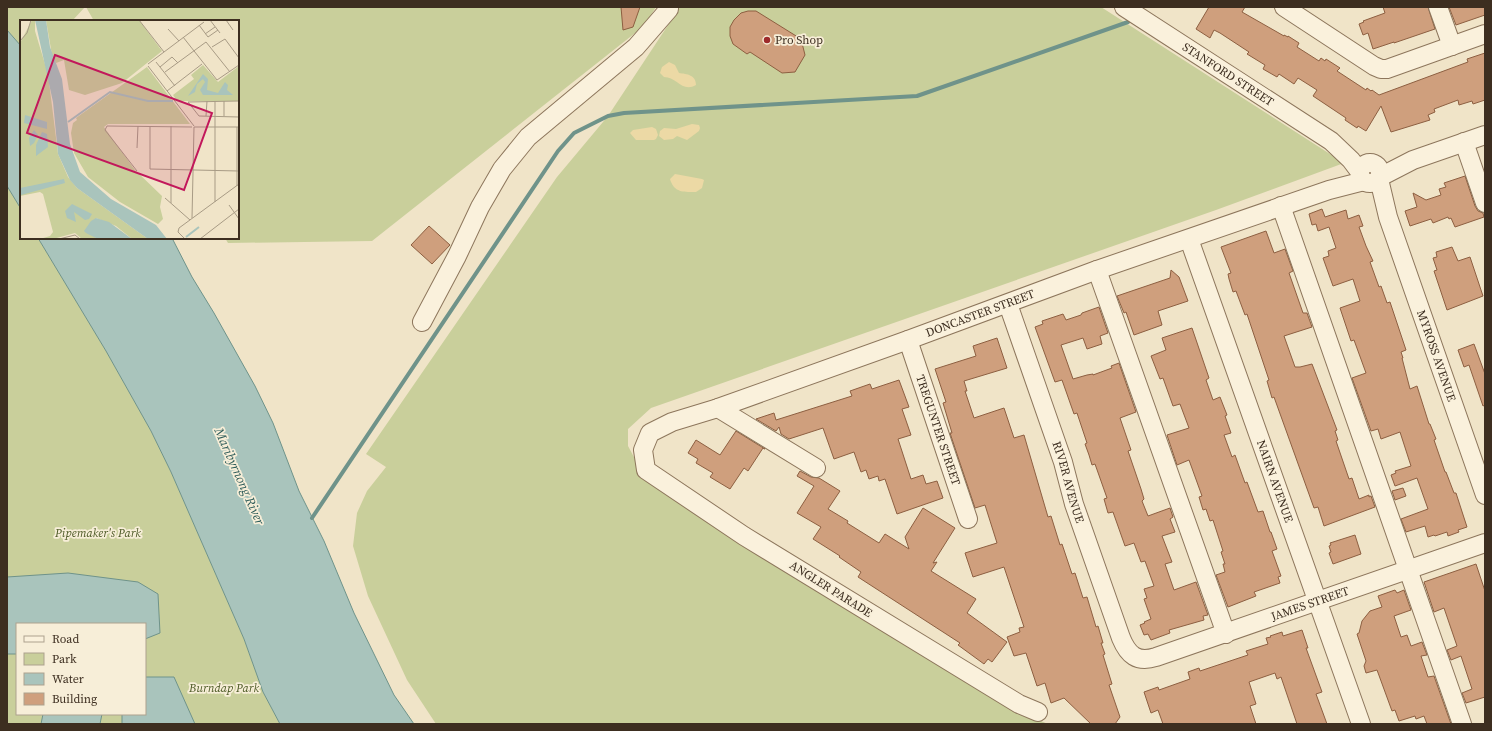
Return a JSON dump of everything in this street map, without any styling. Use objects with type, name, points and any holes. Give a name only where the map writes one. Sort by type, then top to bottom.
[{"type":"street","points":[[422,322],[458,256],[480,207],[502,169],[528,137],[636,47],[669,9],[669,7]]},
{"type":"street","name":"STANFORD STREET","points":[[1124,7],[1332,141],[1357,152],[1371,175]]},
{"type":"street","points":[[1284,7],[1374,66],[1381,69],[1387,69],[1485,34]]},
{"type":"street","points":[[1438,7],[1452,46]]},
{"type":"street","name":"DONCASTER STREET","points":[[643,450],[650,433],[672,422],[718,408],[1008,304],[1097,270],[1485,135]]},
{"type":"street","points":[[1464,142],[1485,203]]},
{"type":"street","name":"MYROSS AVENUE","points":[[1371,175],[1388,217],[1485,495]]},
{"type":"street","points":[[1281,206],[1462,724]]},
{"type":"street","name":"NAIRN AVENUE","points":[[1189,239],[1362,724]]},
{"type":"street","points":[[1097,270],[1226,634]]},
{"type":"street","name":"RIVER AVENUE","points":[[1008,304],[1063,462],[1074,504],[1121,638],[1128,652],[1135,657]]},
{"type":"street","name":"TREGUNTER STREET","points":[[908,340],[968,519]]},
{"type":"street","points":[[718,408],[816,468]]},
{"type":"street","name":"ANGLER PARADE","points":[[643,450],[646,470],[744,536],[1018,704],[1038,712]]},
{"type":"street","name":"JAMES STREET","points":[[1135,657],[1151,659],[1226,634],[1317,600],[1485,543]]},
{"type":"green space","points":[[7,7],[85,7],[73,20],[20,20],[20,45],[7,30]]},
{"type":"green space","points":[[86,7],[656,7],[644,26],[372,241],[228,243],[226,239],[239,239],[239,20],[93,20]]},
{"type":"green space","points":[[680,7],[1101,7],[1344,163],[1216,210],[651,408],[628,429],[628,446],[642,472],[1019,712],[1048,724],[436,724],[407,680],[368,596],[353,546],[357,513],[367,491],[386,467],[366,454],[557,177],[608,116]]},
{"type":"green space","name":"Pipemaker's Park","points":[[7,186],[20,207],[20,239],[39,239],[106,351],[151,431],[171,472],[244,639],[263,692],[280,724],[7,724]]},
{"type":"sand","points":[[669,62],[675,65],[679,73],[693,77],[696,85],[691,87],[683,86],[673,79],[664,77],[660,73],[662,67]]},
{"type":"sand","points":[[692,124],[699,125],[700,128],[699,131],[687,140],[677,136],[673,139],[664,140],[659,136],[660,131],[664,128],[676,129]]},
{"type":"sand","points":[[652,127],[656,129],[658,135],[654,140],[636,140],[630,133],[633,130]]},
{"type":"sand","points":[[675,174],[704,180],[702,188],[696,192],[680,191],[674,187],[670,179]]},
{"type":"water","points":[[7,30],[20,45],[20,207],[7,186]]},
{"type":"water","name":"Maribyrnong River","points":[[39,239],[173,239],[192,277],[255,386],[273,423],[299,491],[324,541],[354,613],[394,695],[414,724],[280,724],[263,692],[244,639],[171,472],[151,431],[106,351]]},
{"type":"water","points":[[68,573],[138,582],[158,594],[160,633],[146,639],[146,623],[16,623],[16,654],[7,654],[7,577]]},
{"type":"water","points":[[146,677],[174,677],[195,724],[122,724],[122,715],[146,715]]},
{"type":"water","points":[[43,715],[102,715],[100,724],[41,724]]},
{"type":"building","points":[[621,7],[640,7],[633,27],[623,30]]},
{"type":"building","points":[[1209,7],[1245,7],[1242,12],[1299,43],[1297,47],[1319,61],[1321,58],[1325,61],[1326,59],[1340,68],[1337,71],[1366,90],[1367,88],[1379,95],[1468,62],[1467,59],[1485,53],[1485,100],[1473,104],[1472,101],[1459,105],[1458,100],[1434,109],[1435,112],[1428,115],[1430,120],[1391,132],[1381,106],[1366,131],[1358,126],[1357,128],[1345,120],[1346,118],[1313,96],[1317,90],[1298,78],[1294,84],[1279,74],[1277,77],[1263,69],[1265,65],[1247,54],[1249,52],[1220,33],[1214,30],[1210,38],[1196,29]]},
{"type":"building","points":[[1383,7],[1428,7],[1435,29],[1373,49],[1368,33],[1363,35],[1359,24],[1364,22],[1363,21],[1385,13]]},
{"type":"building","points":[[1449,7],[1485,7],[1485,15],[1456,25]]},
{"type":"building","name":"Pro Shop","points":[[756,11],[801,39],[805,55],[795,72],[782,73],[750,52],[747,54],[733,44],[730,36],[730,27],[741,13]]},
{"type":"building","points":[[1465,176],[1475,206],[1478,211],[1483,213],[1484,217],[1455,227],[1451,218],[1449,219],[1448,217],[1433,223],[1431,219],[1410,226],[1405,211],[1417,207],[1413,193],[1426,200],[1441,195],[1439,189],[1446,187],[1444,183]]},
{"type":"building","points":[[1322,209],[1325,217],[1346,210],[1348,219],[1359,215],[1363,226],[1359,227],[1373,261],[1370,262],[1379,287],[1381,286],[1387,303],[1390,302],[1406,350],[1401,352],[1410,389],[1417,386],[1429,424],[1436,439],[1434,440],[1445,472],[1454,493],[1456,493],[1467,527],[1458,530],[1459,532],[1448,536],[1447,532],[1428,537],[1425,526],[1406,532],[1401,519],[1428,509],[1417,478],[1395,486],[1391,475],[1396,473],[1395,471],[1411,466],[1400,432],[1381,439],[1378,429],[1371,431],[1352,378],[1366,373],[1354,340],[1351,341],[1340,308],[1360,301],[1353,279],[1333,286],[1323,258],[1329,256],[1328,251],[1336,248],[1329,227],[1318,231],[1316,224],[1312,225],[1309,214]]},
{"type":"building","points":[[429,226],[450,245],[432,264],[411,245]]},
{"type":"building","points":[[1266,231],[1274,253],[1285,249],[1293,271],[1289,273],[1303,313],[1307,313],[1312,327],[1284,336],[1295,367],[1312,364],[1337,430],[1335,431],[1338,440],[1336,441],[1349,479],[1352,478],[1359,499],[1369,495],[1369,497],[1371,496],[1375,507],[1324,526],[1318,507],[1314,508],[1274,397],[1272,398],[1267,381],[1269,380],[1247,314],[1245,315],[1236,291],[1233,292],[1228,274],[1231,273],[1221,247]]},
{"type":"building","points":[[1452,247],[1458,261],[1470,257],[1483,296],[1447,310],[1434,271],[1437,270],[1433,258],[1437,257],[1436,252]]},
{"type":"building","points":[[1171,270],[1179,277],[1188,301],[1158,311],[1162,325],[1134,335],[1126,312],[1124,313],[1117,296],[1170,278]]},
{"type":"building","points":[[1099,307],[1108,333],[1100,336],[1102,344],[1087,349],[1083,338],[1061,345],[1073,379],[1093,375],[1112,368],[1111,366],[1119,363],[1136,412],[1120,418],[1131,450],[1128,451],[1144,499],[1142,501],[1148,516],[1170,508],[1173,517],[1170,519],[1175,532],[1162,536],[1172,562],[1165,564],[1174,590],[1196,582],[1208,615],[1203,616],[1204,620],[1169,630],[1170,633],[1151,640],[1148,634],[1144,635],[1140,625],[1151,619],[1144,599],[1147,598],[1144,589],[1154,586],[1145,561],[1141,562],[1134,543],[1125,546],[1113,512],[1108,513],[1104,499],[1107,498],[1095,464],[1092,465],[1085,444],[1087,443],[1077,413],[1074,414],[1062,380],[1055,382],[1035,327],[1043,324],[1042,321],[1063,314],[1066,320]]},
{"type":"building","points":[[1192,328],[1209,378],[1206,380],[1213,400],[1220,397],[1227,415],[1225,416],[1231,433],[1224,435],[1232,457],[1235,455],[1245,483],[1247,482],[1258,512],[1263,511],[1277,549],[1272,551],[1281,576],[1278,577],[1280,583],[1254,592],[1256,596],[1228,607],[1216,575],[1225,572],[1223,564],[1225,564],[1221,552],[1223,551],[1213,520],[1210,521],[1206,509],[1203,510],[1199,497],[1202,496],[1189,460],[1177,465],[1167,435],[1189,428],[1180,404],[1173,406],[1163,378],[1160,379],[1151,356],[1166,350],[1162,338]]},
{"type":"building","points":[[997,338],[1007,368],[964,381],[967,391],[965,391],[974,418],[1004,408],[1014,438],[1024,435],[1048,517],[1051,516],[1060,545],[1062,544],[1072,574],[1075,573],[1083,598],[1087,597],[1096,627],[1098,626],[1103,643],[1101,643],[1105,654],[1103,655],[1112,684],[1109,685],[1120,717],[1115,724],[1091,724],[1064,698],[1051,703],[1045,683],[1037,686],[1026,653],[1014,656],[1007,637],[1020,632],[1019,628],[1024,627],[1004,567],[973,577],[965,553],[997,543],[985,505],[975,508],[950,433],[952,433],[943,403],[946,402],[935,369],[976,356],[973,346]]},
{"type":"building","points":[[1474,344],[1485,374],[1485,405],[1483,406],[1469,365],[1464,367],[1458,350]]},
{"type":"building","points":[[899,380],[909,407],[902,409],[911,435],[898,439],[911,479],[923,475],[926,484],[937,481],[943,498],[897,514],[885,479],[879,481],[878,476],[869,479],[866,470],[861,472],[854,452],[834,459],[823,428],[789,439],[781,434],[779,427],[776,431],[756,419],[774,413],[776,420],[852,396],[850,391],[870,384],[872,389]]},
{"type":"building","points":[[736,431],[765,449],[763,448],[748,471],[744,468],[730,489],[710,477],[713,473],[696,463],[698,459],[688,453],[696,440],[720,455]]},
{"type":"building","points":[[800,471],[811,477],[819,478],[840,491],[828,509],[879,543],[885,534],[909,549],[905,537],[923,508],[955,528],[933,563],[937,562],[931,571],[976,599],[967,613],[1007,642],[992,662],[988,659],[984,664],[958,645],[960,643],[858,577],[861,572],[839,557],[840,556],[813,539],[821,527],[797,513],[814,486],[797,476]]},
{"type":"building","points":[[1403,488],[1406,496],[1395,500],[1392,491]]},
{"type":"building","points":[[1355,535],[1361,554],[1333,564],[1329,553],[1331,552],[1329,546],[1331,545],[1330,543]]},
{"type":"building","points":[[1476,564],[1485,591],[1485,697],[1466,703],[1462,693],[1472,689],[1461,656],[1451,660],[1447,650],[1457,646],[1444,608],[1434,612],[1424,582]]},
{"type":"building","points":[[1395,590],[1397,593],[1404,590],[1411,610],[1394,616],[1401,637],[1407,635],[1411,646],[1422,642],[1427,655],[1421,656],[1428,677],[1434,676],[1451,724],[1427,724],[1424,716],[1416,719],[1415,716],[1399,721],[1395,710],[1392,711],[1377,670],[1366,673],[1364,666],[1366,661],[1357,634],[1359,633],[1362,621],[1370,611],[1382,607],[1378,596]]},
{"type":"building","points":[[1302,630],[1308,648],[1306,648],[1322,692],[1316,694],[1327,724],[1297,724],[1281,677],[1277,679],[1275,673],[1249,682],[1256,704],[1250,706],[1256,724],[1163,724],[1158,710],[1151,713],[1144,692],[1158,687],[1159,690],[1190,679],[1188,672],[1199,668],[1200,671],[1248,655],[1246,651],[1268,644],[1266,638],[1271,637],[1270,636],[1282,632],[1283,636]]},
{"type":"waterway","points":[[312,518],[558,151],[574,133],[608,116],[624,113],[917,96],[1128,22]]},
{"type":"place","name":"Pro Shop","points":[[767,40]]},
{"type":"park label","name":"Burndap Park","points":[[224,688]]}]
